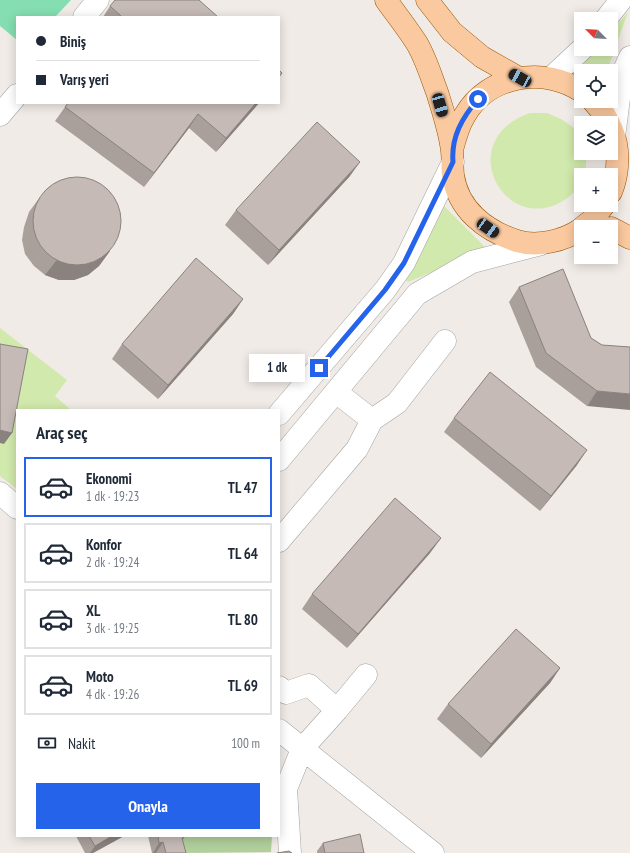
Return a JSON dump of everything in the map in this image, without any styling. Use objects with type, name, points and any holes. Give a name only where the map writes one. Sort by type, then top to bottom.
[{"type":"main road","points":[[386,0],[417,43],[437,92],[452,156],[453,176],[462,200],[478,220],[498,235],[523,242],[548,242],[574,233]]},
{"type":"main road","points":[[427,0],[452,32],[482,57],[520,78]]},
{"type":"main road","points":[[452,156],[457,132],[465,114],[478,99],[494,87],[520,78],[531,76],[551,78],[574,86]]},
{"type":"main road","points":[[599,108],[605,116]]},
{"type":"main road","points":[[618,147],[630,173]]},
{"type":"main road","points":[[618,233],[630,238]]},
{"type":"street","points":[[85,16],[98,0]]},
{"type":"street","points":[[612,12],[621,0]]},
{"type":"street","points":[[551,78],[575,56]]},
{"type":"street","points":[[616,116],[622,75],[630,56]]},
{"type":"street","points":[[0,116],[16,97]]},
{"type":"street","points":[[280,413],[385,290],[404,263],[452,156]]},
{"type":"street","points":[[280,459],[417,294],[472,262],[548,242]]},
{"type":"street","points":[[280,540],[357,449],[372,420],[397,403],[446,341]]},
{"type":"street","points":[[336,392],[372,420]]},
{"type":"street","points":[[0,493],[16,507]]},
{"type":"street","points":[[290,853],[286,789],[302,749],[366,675]]},
{"type":"street","points":[[280,688],[286,693],[309,685],[337,710]]},
{"type":"street","points":[[280,731],[433,853]]},
{"type":"green space","points":[[0,0],[71,0],[56,16],[16,16],[16,39],[0,26]]},
{"type":"green space","points":[[628,12],[618,40],[618,24]]},
{"type":"green space","points":[[590,56],[612,56],[609,64],[583,64]]},
{"type":"green space","points":[[530,113],[547,113],[561,119],[574,128],[574,160],[586,160],[586,167],[574,168],[574,192],[570,196],[563,201],[541,208],[522,206],[506,196],[495,180],[491,162],[494,143],[507,126]]},
{"type":"green space","points":[[440,202],[484,246],[480,252],[408,282],[405,279]]},
{"type":"green space","points":[[0,328],[67,380],[55,396],[70,409],[16,409],[16,488],[0,476]]},
{"type":"green space","points":[[179,837],[272,837],[271,852],[182,853]]},
{"type":"building","points":[[115,0],[199,0],[217,16],[121,16],[110,6]]},
{"type":"building","points":[[67,104],[255,104],[226,138],[198,114],[154,173],[65,107]]},
{"type":"building","points":[[317,122],[360,162],[279,250],[236,210]]},
{"type":"building","points":[[77,177],[94,180],[108,190],[118,204],[121,221],[118,238],[108,252],[94,262],[77,265],[60,262],[46,252],[36,238],[33,221],[36,204],[46,190],[60,180]]},
{"type":"building","points":[[196,258],[243,299],[168,385],[122,344]]},
{"type":"building","points":[[563,269],[591,338],[602,345],[630,347],[630,394],[597,391],[546,353],[519,287]]},
{"type":"building","points":[[0,344],[28,349],[12,433],[0,430]]},
{"type":"building","points":[[490,372],[587,450],[551,496],[454,418]]},
{"type":"building","points":[[395,498],[441,538],[358,634],[312,594]]},
{"type":"building","points":[[516,629],[560,668],[491,744],[448,704]]},
{"type":"building","points":[[360,834],[364,853],[325,853],[323,843]]},
{"type":"building","points":[[90,837],[110,837],[95,846]]},
{"type":"building","points":[[158,837],[184,837],[182,838],[186,853],[166,853],[163,842],[159,843]]},
{"type":"building","points":[[289,851],[292,853],[277,853]]},
{"type":"route","points":[[319,368],[385,290],[404,263],[444,184],[453,162],[452,151],[457,132],[465,114],[478,99]]}]
